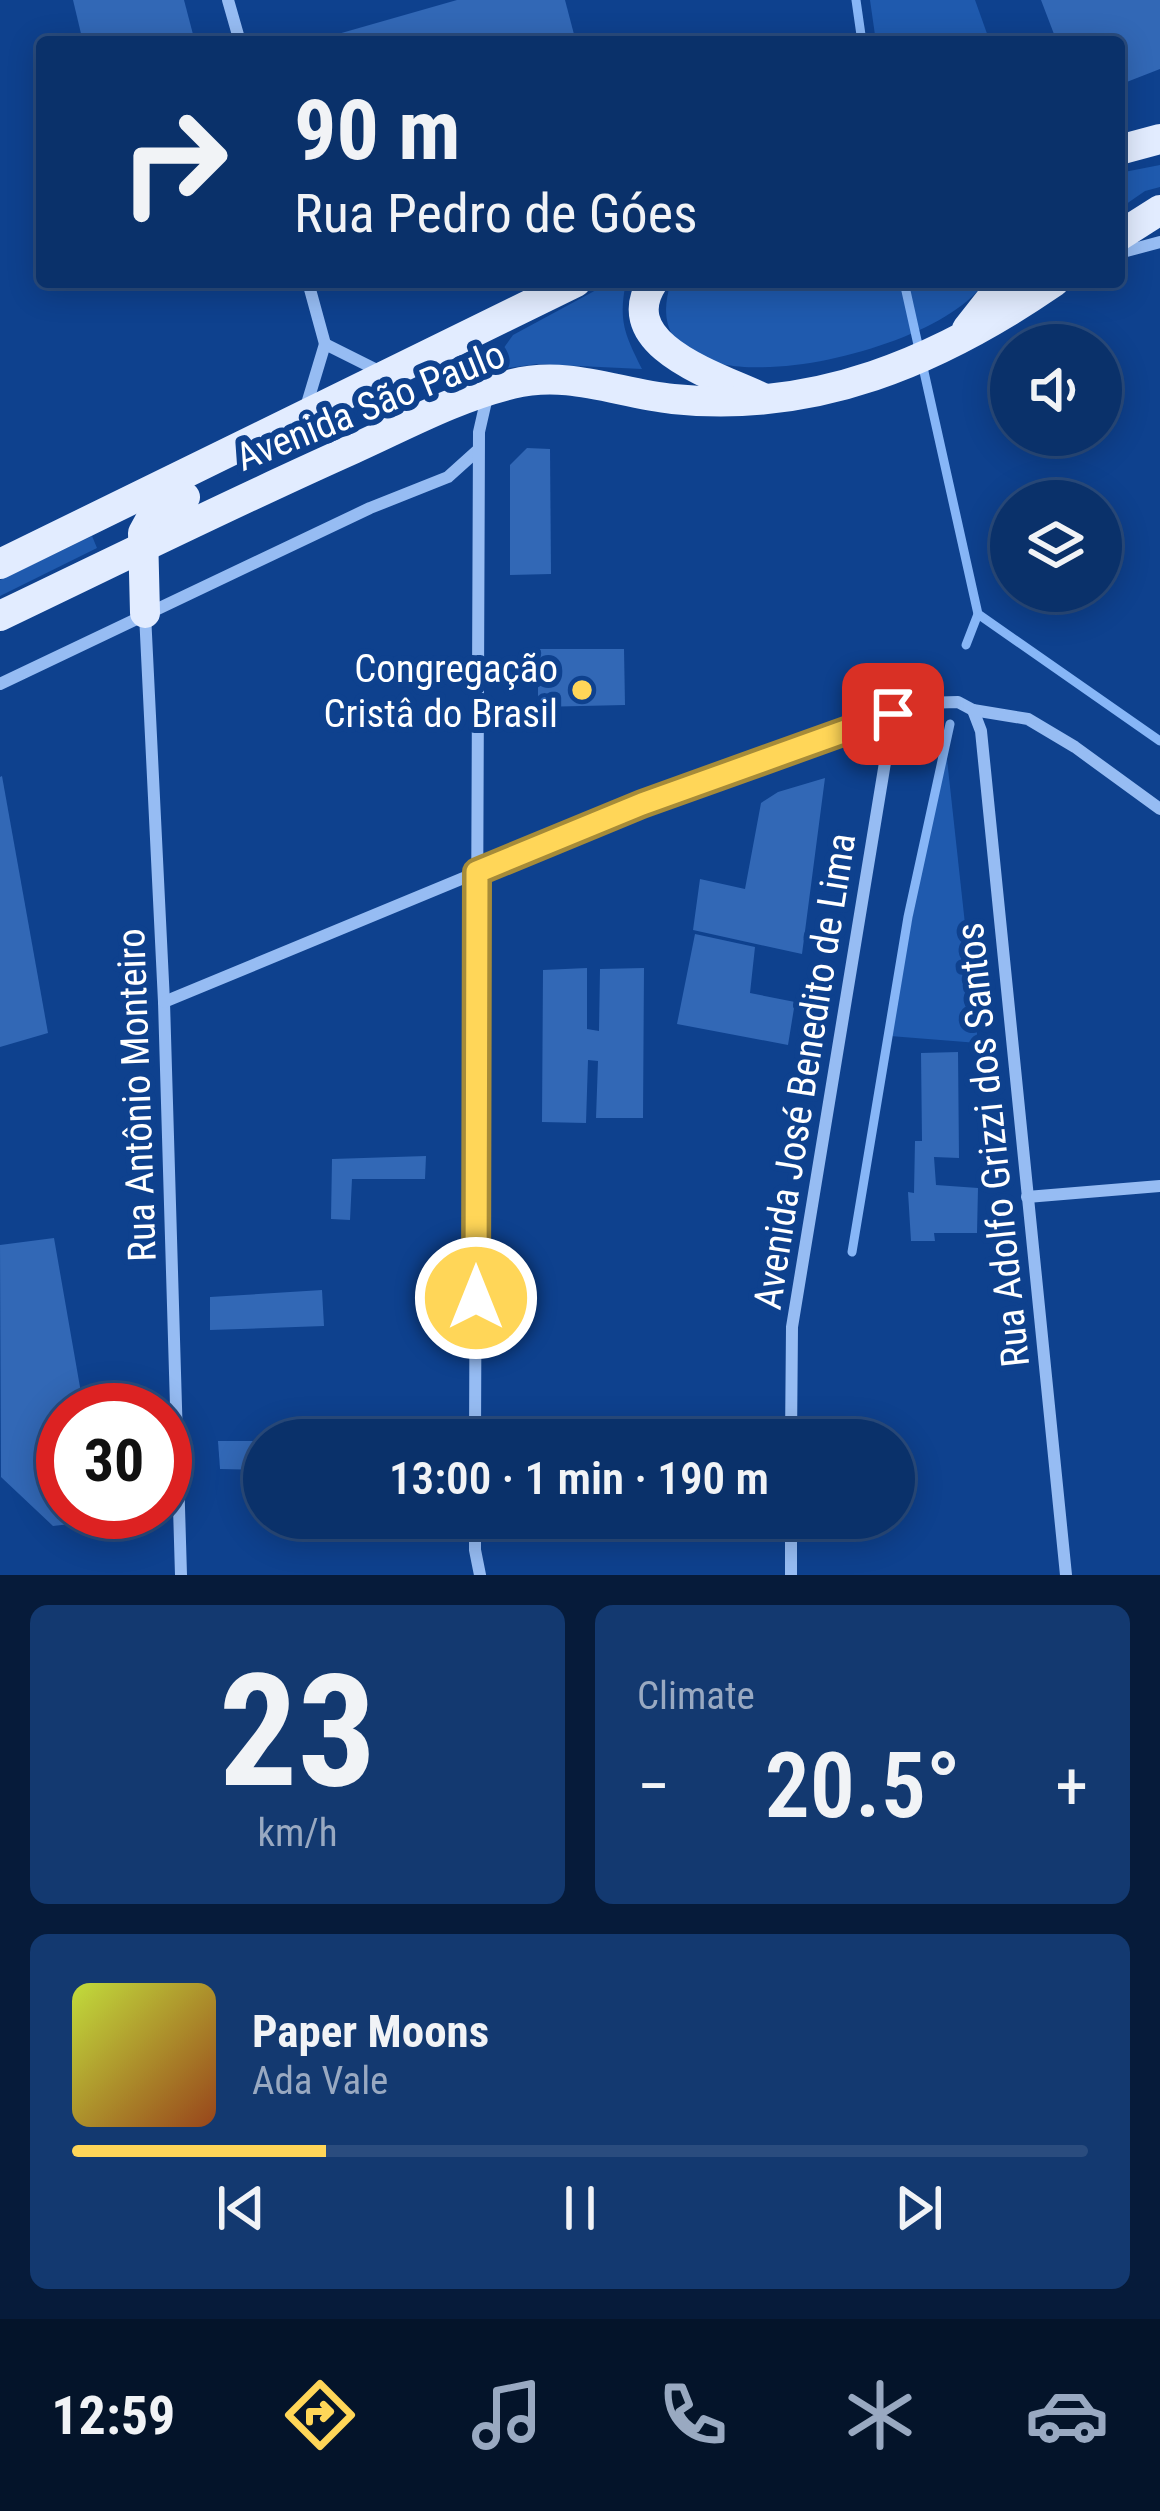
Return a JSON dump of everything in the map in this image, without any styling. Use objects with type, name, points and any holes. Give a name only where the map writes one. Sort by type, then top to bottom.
[{"type":"main road","points":[[1125,148],[1160,139]]},
{"type":"main road","points":[[1125,232],[1160,210]]},
{"type":"main road","name":"Avenida São Paulo","points":[[0,564],[564,288]]},
{"type":"main road","points":[[648,288],[646,326],[658,343],[677,358],[768,401]]},
{"type":"main road","points":[[948,346],[999,288]]},
{"type":"main road","name":"Avenida São Paulo","points":[[0,616],[286,478],[490,390],[544,378],[591,380],[670,398],[768,401],[864,381],[948,346],[1045,288]]},
{"type":"main road","points":[[145,613],[142,533],[155,512],[216,483],[249,446]]},
{"type":"street","points":[[228,0],[238,36]]},
{"type":"street","points":[[1125,251],[1160,242]]},
{"type":"street","points":[[302,419],[326,344],[310,288]]},
{"type":"street","points":[[326,344],[389,376]]},
{"type":"street","points":[[475,1419],[479,449],[481,415],[490,390]]},
{"type":"street","name":"Avenida São Paulo","points":[[0,684],[145,613],[448,477],[479,449]]},
{"type":"street","name":"Rua Antônio Monteiro","points":[[145,613],[164,1002],[181,1575]]},
{"type":"street","points":[[164,1002],[642,804],[939,702],[1028,719],[1160,809]]},
{"type":"street","name":"Rua Adolfo Grizzi dos Santos","points":[[973,710],[981,731],[1066,1575]]},
{"type":"street","name":"Avenida José Benedito de Lima","points":[[791,1419],[792,1327],[893,714]]},
{"type":"street","points":[[1027,1197],[1160,1186]]},
{"type":"street","points":[[475,1539],[480,1575]]},
{"type":"street","points":[[791,1539],[791,1575]]},
{"type":"shaded area","points":[[870,0],[975,0],[988,36],[875,36]]},
{"type":"shaded area","points":[[1160,165],[1160,187],[1125,205],[1125,172]]},
{"type":"shaded area","points":[[600,288],[625,288],[625,327],[642,369],[537,364],[508,368],[503,349],[513,335]]},
{"type":"shaded area","points":[[671,288],[978,288],[956,310],[910,334],[853,354],[793,365],[737,366],[693,355],[669,327]]},
{"type":"shaded area","points":[[92,536],[97,548],[0,596],[0,580]]},
{"type":"shaded area","points":[[945,741],[978,1043],[890,1036]]},
{"type":"building","points":[[73,0],[184,0],[193,36],[82,36]]},
{"type":"building","points":[[457,0],[565,0],[574,36],[331,36]]},
{"type":"building","points":[[1041,0],[1160,0],[1160,69],[1125,83],[1125,36],[1055,36]]},
{"type":"building","points":[[527,448],[550,449],[551,574],[510,575],[510,465]]},
{"type":"building","name":"Congregação Cristâ do Brasil","points":[[538,649],[624,649],[625,705],[538,707]]},
{"type":"building","points":[[0,777],[48,1033],[0,1047]]},
{"type":"building","points":[[825,778],[802,954],[693,930],[700,879],[745,889],[761,803],[778,792]]},
{"type":"building","points":[[695,934],[755,947],[750,993],[795,1002],[788,1045],[677,1024]]},
{"type":"building","points":[[587,968],[587,1029],[599,1031],[600,969],[644,968],[643,1118],[596,1118],[598,1061],[588,1060],[586,1123],[542,1122],[543,970]]},
{"type":"building","points":[[958,1052],[959,1158],[934,1157],[936,1185],[978,1188],[977,1233],[934,1233],[935,1241],[911,1241],[908,1192],[914,1193],[915,1141],[922,1141],[921,1053]]},
{"type":"building","points":[[426,1156],[425,1179],[352,1179],[350,1220],[331,1219],[332,1159]]},
{"type":"building","points":[[54,1238],[79,1383],[36,1383],[36,1510],[1,1477],[0,1245]]},
{"type":"building","points":[[322,1290],[324,1326],[210,1330],[210,1297]]},
{"type":"building","points":[[218,1441],[243,1441],[243,1470],[220,1469]]},
{"type":"waterway","points":[[856,0],[861,36]]},
{"type":"waterway","points":[[905,288],[978,614],[1160,741]]},
{"type":"waterway","points":[[966,645],[978,614]]},
{"type":"waterway","points":[[852,1252],[908,917],[950,724]]},
{"type":"place","name":"Congregação Cristâ do Brasil","points":[[582,690]]},
{"type":"route","points":[[476,1298],[477,872],[642,804],[893,714]]}]
